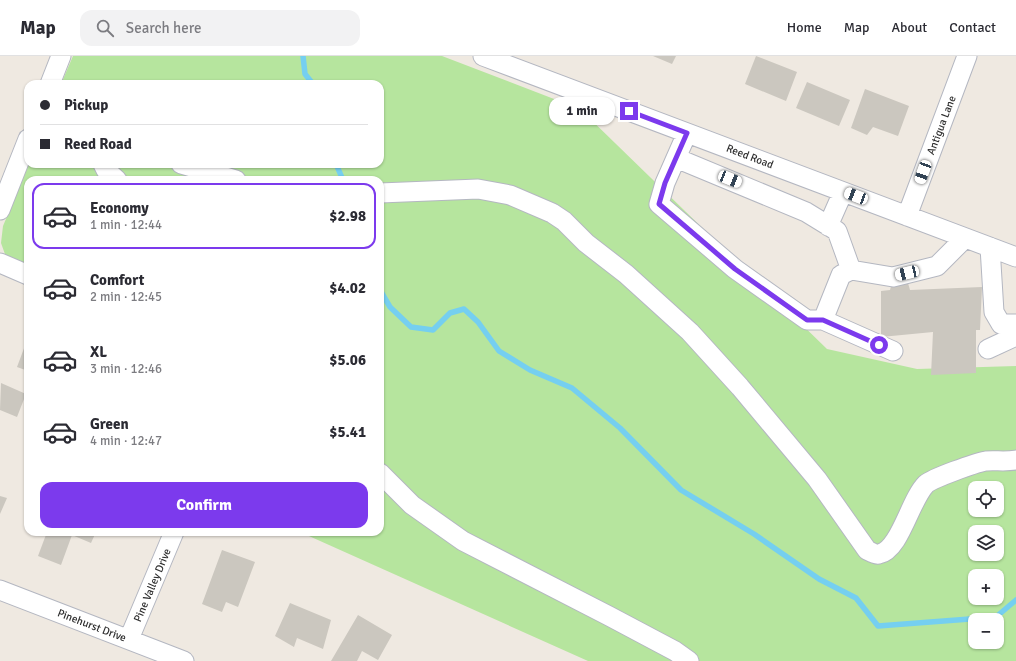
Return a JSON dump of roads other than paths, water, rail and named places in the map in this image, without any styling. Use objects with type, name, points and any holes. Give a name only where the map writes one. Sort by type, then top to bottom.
[{"type":"street","points":[[52,80],[61,56]]},
{"type":"street","name":"Reed Road","points":[[483,56],[1016,257]]},
{"type":"street","name":"Antigua Lane","points":[[907,216],[967,56]]},
{"type":"street","points":[[687,133],[665,183],[659,204],[735,269],[807,320],[823,320],[893,351]]},
{"type":"street","points":[[0,210],[24,149]]},
{"type":"street","points":[[676,158],[776,198],[806,212],[838,231],[851,270]]},
{"type":"street","points":[[105,168],[113,176]]},
{"type":"street","points":[[195,168],[222,176]]},
{"type":"street","points":[[384,193],[478,189],[510,195],[564,221],[586,243],[626,274],[695,338],[776,428],[816,478],[867,550],[872,553],[879,554],[888,548],[895,540],[918,494],[927,483],[962,468],[987,461],[1004,462],[1016,460]]},
{"type":"street","points":[[828,226],[843,192]]},
{"type":"street","points":[[823,320],[841,275],[851,270],[893,277],[937,266],[965,238]]},
{"type":"street","points":[[990,247],[994,312],[1002,324],[1016,324]]},
{"type":"street","points":[[0,263],[24,273]]},
{"type":"street","points":[[988,349],[1016,336]]},
{"type":"street","points":[[384,477],[412,505],[462,541],[609,616],[675,651],[689,661]]},
{"type":"street","name":"Pine Valley Drive","points":[[129,639],[172,536]]},
{"type":"street","name":"Pinehurst Drive","points":[[0,590],[184,661]]},
{"type":"waterway","points":[[303,56],[305,74],[310,80]]},
{"type":"waterway","points":[[338,168],[341,176]]},
{"type":"waterway","points":[[384,297],[390,307],[411,327],[433,330],[450,313],[464,309],[478,322],[499,351],[530,370],[572,388],[620,428],[681,490],[754,534],[819,579],[856,598],[878,626],[996,617],[1016,600]]}]
